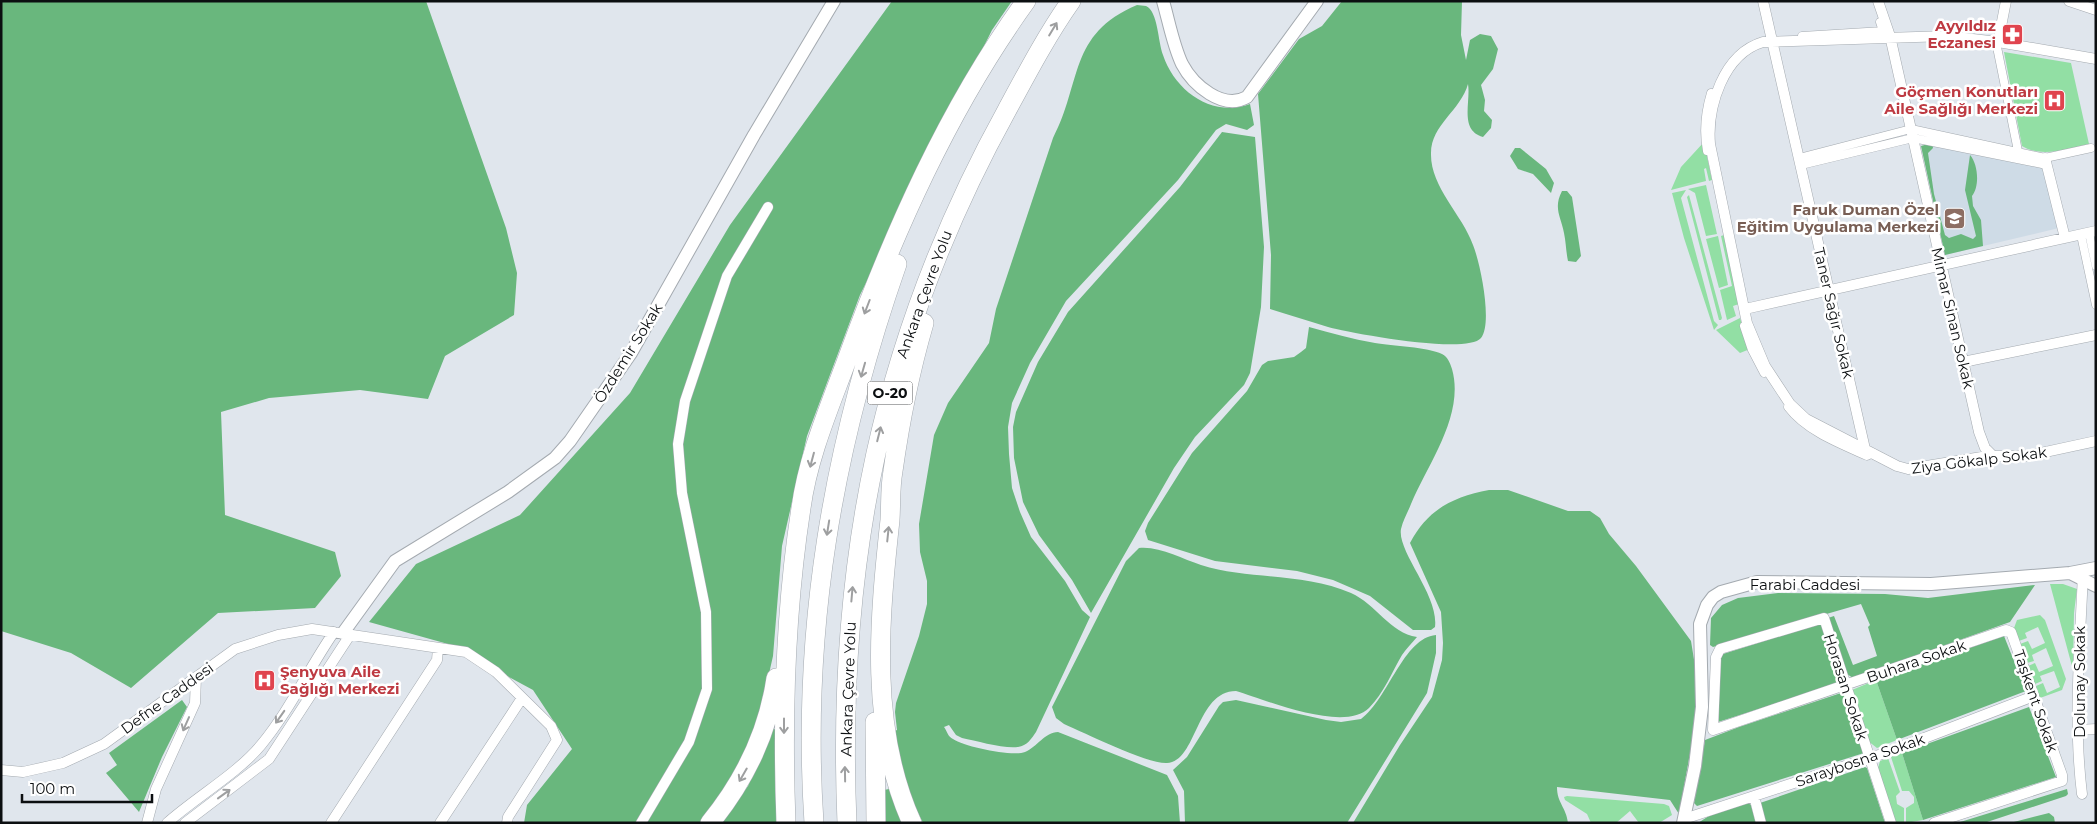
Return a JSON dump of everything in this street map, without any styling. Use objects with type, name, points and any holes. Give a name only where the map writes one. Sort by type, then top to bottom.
[{"type":"highway","points":[[710,823],[728,800],[749,764],[767,722],[778,669],[789,574],[801,506],[818,439],[860,323],[926,167],[1003,33],[1026,1]]},
{"type":"highway","name":"O-20","points":[[814,823],[812,710],[816,618],[835,485],[855,397],[892,277],[924,195],[969,108],[1031,1]]},
{"type":"highway","name":"Ankara Çevre Yolu","points":[[847,823],[845,729],[849,628],[861,520],[878,437],[912,322],[953,216],[1038,53],[1071,1]]},
{"type":"highway","points":[[876,823],[874,738],[882,606],[892,473],[904,406],[933,293],[951,247],[1038,53]]},
{"type":"highway","points":[[786,823],[785,677],[801,506]]},
{"type":"highway","points":[[882,606],[881,692],[883,721],[892,769],[912,823]]},
{"type":"street","name":"Özdemir Sokak","points":[[342,633],[396,561],[508,492],[555,458],[570,441],[631,353],[750,143],[834,1]]},
{"type":"street","points":[[1163,1],[1179,54],[1187,71],[1211,94],[1219,99],[1233,102],[1247,97],[1317,1]]},
{"type":"street","name":"Taner Sağır Sokak","points":[[1763,1],[1829,291],[1869,451]]},
{"type":"street","points":[[1768,1],[1776,38],[1883,31],[1873,1]]},
{"type":"street","name":"Mimar Sinan Sokak","points":[[1878,1],[1890,36],[1979,432],[1985,448],[1993,456]]},
{"type":"street","points":[[2006,1],[1997,47],[2018,151]]},
{"type":"street","points":[[2070,1],[2096,10]]},
{"type":"street","name":"Ziya Gökalp Sokak","points":[[2096,59],[1998,42],[1947,36],[1890,36],[1756,44],[1742,53],[1732,65],[1716,94],[1710,110],[1710,144],[1752,337],[1764,366],[1790,404],[1806,419],[1908,469],[1993,456],[2027,456],[2096,441]]},
{"type":"street","points":[[1716,94],[1711,93],[1706,108],[1705,142],[1743,320],[1755,357],[1773,387],[1799,420],[1867,456],[1869,451]]},
{"type":"street","points":[[1912,134],[2046,161],[2091,148]]},
{"type":"street","points":[[1800,162],[1912,134],[2018,151],[2046,161]]},
{"type":"street","points":[[2046,161],[2065,238]]},
{"type":"street","points":[[641,823],[690,742],[707,689],[706,612],[682,493],[678,454],[685,401],[727,276],[768,207]]},
{"type":"street","points":[[1745,309],[2088,233]]},
{"type":"street","points":[[2088,233],[2096,266]]},
{"type":"street","points":[[2088,233],[2096,305]]},
{"type":"street","points":[[1963,362],[2096,335]]},
{"type":"street","points":[[2087,573],[2096,586]]},
{"type":"street","name":"Farabi Caddesi","points":[[1684,821],[1702,707],[1700,624],[1712,597],[1721,592],[1757,582],[1931,584],[2087,573]]},
{"type":"street","name":"Dolunay Sokak","points":[[2082,794],[2078,758],[2080,618],[2087,573]]},
{"type":"street","name":"Horasan Sokak","points":[[1713,730],[1716,657],[1720,649],[1824,618],[1891,823]]},
{"type":"street","name":"Defne Caddesi","points":[[1,770],[23,772],[63,763],[104,744],[235,649],[278,635],[312,629],[466,652],[496,672],[551,726],[557,740],[508,817],[507,823]]},
{"type":"street","name":"Buhara Sokak","points":[[1713,730],[2006,630]]},
{"type":"street","name":"Taşkent Sokak","points":[[1934,823],[2060,784],[2062,775],[2013,636],[2006,630]]},
{"type":"street","points":[[167,823],[193,800],[238,768],[262,744],[342,633]]},
{"type":"street","points":[[185,823],[269,759],[342,633]]},
{"type":"street","points":[[331,823],[437,660],[438,648]]},
{"type":"street","points":[[147,823],[156,789],[195,703],[196,677]]},
{"type":"street","name":"Saraybosna Sokak","points":[[1684,821],[1870,758],[2034,696]]},
{"type":"street","points":[[440,823],[522,698]]},
{"type":"street","points":[[2079,730],[2096,730]]},
{"type":"street","points":[[1754,796],[1762,823]]},
{"type":"shaded area","points":[[1932,143],[2043,167],[2059,228],[1945,255],[1921,146]]},
{"type":"green space","points":[[1,1],[426,1],[506,228],[517,273],[514,315],[445,356],[428,399],[360,390],[269,398],[221,412],[225,515],[335,552],[341,576],[315,608],[218,613],[131,688],[71,653],[1,631]]},
{"type":"green space","points":[[892,1],[1012,1],[992,30],[860,295],[807,436],[782,546],[773,656],[754,740],[713,809],[701,823],[524,823],[527,805],[572,749],[533,690],[448,644],[369,622],[416,564],[520,515],[630,393],[730,225]]},
{"type":"green space","points":[[1342,1],[1462,1],[1461,35],[1466,60],[1470,40],[1480,34],[1491,36],[1498,49],[1493,69],[1481,85],[1485,100],[1484,111],[1492,120],[1491,128],[1483,137],[1471,128],[1468,122],[1468,84],[1459,102],[1436,134],[1432,143],[1431,153],[1436,177],[1441,189],[1468,234],[1476,253],[1482,278],[1486,320],[1481,338],[1471,343],[1432,344],[1382,338],[1328,327],[1270,309],[1271,255],[1258,94],[1299,39],[1322,26]]},
{"type":"green space","points":[[1137,5],[1146,6],[1153,14],[1163,55],[1176,80],[1197,98],[1209,104],[1222,107],[1236,107],[1250,104],[1254,125],[1247,130],[1226,124],[1216,130],[1178,180],[1066,301],[1030,363],[1012,403],[1008,427],[1012,488],[1031,537],[1065,581],[1082,610],[1090,617],[1036,732],[1027,743],[1021,746],[1005,747],[962,738],[956,735],[949,725],[944,727],[951,738],[959,742],[1010,753],[1025,752],[1049,734],[1058,732],[1167,775],[1178,796],[1180,823],[923,823],[909,795],[890,733],[897,730],[896,703],[919,636],[927,604],[927,581],[920,552],[919,524],[934,435],[948,403],[989,343],[996,309],[1053,138],[1088,45],[1099,30],[1115,17]]},
{"type":"green space","name":"Göçmen Konutları Aile Sağlığı Merkezi","points":[[2004,52],[2071,63],[2089,144],[2046,152],[2029,150],[2022,146]]},
{"type":"green space","points":[[1222,132],[1255,137],[1264,247],[1261,307],[1250,373],[1244,385],[1195,437],[1174,468],[1091,613],[1072,580],[1039,535],[1023,502],[1014,458],[1013,427],[1016,412],[1038,362],[1068,312],[1180,187]]},
{"type":"green space","points":[[1704,142],[1712,180],[1709,181],[1706,168],[1704,169],[1706,181],[1671,190],[1681,167]]},
{"type":"green space","points":[[1932,143],[1933,148],[1928,153],[1934,194],[1945,235],[1949,238],[1961,234],[1973,239],[1976,236],[1965,190],[1970,155],[1973,159],[1977,181],[1975,192],[1972,196],[1973,206],[1981,220],[1983,246],[1945,255],[1921,146]]},
{"type":"green space","points":[[1515,148],[1520,148],[1546,169],[1554,183],[1551,193],[1533,174],[1518,169],[1510,156]]},
{"type":"green space","points":[[1706,185],[1717,234],[1706,236],[1695,193],[1688,189]]},
{"type":"green space","points":[[1686,190],[1681,198],[1714,321],[1718,325],[1714,330],[1684,238],[1672,193]]},
{"type":"green space","points":[[1562,191],[1567,191],[1572,197],[1581,256],[1576,262],[1568,261],[1565,236],[1558,212],[1558,202]]},
{"type":"green space","points":[[1689,195],[1721,320],[1719,320],[1687,197]]},
{"type":"green space","points":[[1724,235],[1739,304],[1733,306],[1736,316],[1727,320],[1720,290],[1732,286],[1721,236]]},
{"type":"green space","points":[[1718,236],[1728,285],[1719,288],[1706,239]]},
{"type":"green space","points":[[1740,318],[1750,349],[1740,353],[1716,330]]},
{"type":"green space","points":[[1309,327],[1366,341],[1436,352],[1446,357],[1452,369],[1455,386],[1449,421],[1443,439],[1404,519],[1401,529],[1401,539],[1405,550],[1431,601],[1435,615],[1435,627],[1431,630],[1413,630],[1370,596],[1333,580],[1297,571],[1215,561],[1148,540],[1145,531],[1148,523],[1192,453],[1247,391],[1262,365],[1268,361],[1294,357],[1306,348]]},
{"type":"green space","points":[[1489,490],[1508,490],[1568,511],[1590,511],[1600,518],[1609,534],[1636,566],[1691,641],[1697,678],[1695,726],[1679,814],[1670,800],[1557,787],[1558,797],[1568,823],[1353,823],[1400,745],[1432,697],[1442,660],[1441,612],[1410,543],[1425,521],[1443,506],[1464,496]]},
{"type":"green space","points":[[1139,548],[1163,551],[1219,570],[1295,579],[1333,586],[1360,598],[1399,630],[1417,637],[1402,655],[1374,702],[1369,708],[1357,715],[1342,717],[1324,716],[1285,707],[1236,691],[1223,694],[1213,702],[1204,714],[1185,751],[1177,760],[1167,763],[1145,759],[1064,724],[1056,718],[1052,707],[1126,561]]},
{"type":"green space","points":[[2050,584],[2063,584],[2077,589],[2074,613],[2073,670]]},
{"type":"green space","points":[[2035,585],[2010,622],[1853,678],[1847,674],[1828,618],[1834,616],[1853,665],[1877,656],[1868,627],[1870,625],[1861,604],[1713,647],[1710,645],[1711,618],[1722,605],[1738,598],[1778,593],[1885,594],[1928,598]]},
{"type":"green space","points":[[2040,615],[2045,620],[2066,679],[2062,690],[2040,698],[2036,686],[2043,683],[2047,693],[2060,687],[2054,671],[2040,676],[2042,681],[2035,684],[2028,666],[2035,663],[2039,672],[2053,666],[2046,648],[2032,655],[2034,661],[2027,663],[2020,644],[2028,641],[2032,649],[2045,643],[2038,627],[2025,633],[2027,638],[2019,641],[2014,628],[2017,620]]},
{"type":"green space","points":[[1821,623],[1840,683],[1718,722],[1720,657],[1723,654]]},
{"type":"green space","points":[[1436,635],[1436,653],[1427,693],[1347,823],[1185,823],[1184,791],[1173,770],[1187,757],[1223,702],[1236,700],[1341,722],[1361,719],[1380,697],[1414,646],[1424,639]]},
{"type":"green space","points":[[2004,636],[2026,691],[1897,740],[1876,680]]},
{"type":"green space","points":[[1876,680],[1897,740],[1877,748],[1868,741],[1852,690]]},
{"type":"green space","points":[[1844,692],[1864,753],[1697,806],[1694,803],[1705,740]]},
{"type":"green space","points":[[182,700],[187,707],[162,757],[139,812],[106,773],[117,765],[109,753]]},
{"type":"green space","points":[[2029,707],[2056,777],[1923,820],[1902,753]]},
{"type":"green space","points":[[772,728],[780,732],[785,823],[720,823],[748,786]]},
{"type":"green space","points":[[1902,753],[1923,820],[1906,823],[1906,808],[1914,803],[1914,797],[1909,791],[1902,791],[1891,757]]},
{"type":"green space","points":[[1888,758],[1900,792],[1896,796],[1897,804],[1904,808],[1904,823],[1894,823],[1878,768],[1880,761]]},
{"type":"green space","points":[[1865,767],[1867,768],[1885,823],[1766,823],[1760,803]]},
{"type":"green space","points":[[889,789],[902,823],[881,823],[879,791]]},
{"type":"green space","points":[[2067,789],[2068,794],[2066,796],[1984,823],[1957,823]]},
{"type":"green space","points":[[1564,797],[1664,804],[1669,806],[1672,815],[1659,823],[1639,823],[1630,811],[1616,823],[1591,823],[1587,814],[1565,800]]},
{"type":"green space","points":[[1748,803],[1751,805],[1756,823],[1698,823],[1715,812]]},
{"type":"green space","points":[[2049,813],[2054,817],[2055,823],[2010,823]]},
{"type":"place","name":"Ayyıldız Eczanesi","points":[[2012,34]]},
{"type":"place","name":"Göçmen Konutları Aile Sağlığı Merkezi","points":[[2054,100]]},
{"type":"place","name":"Faruk Duman Özel Eğitim Uygulama Merkezi","points":[[1955,218]]},
{"type":"place","name":"Şenyuva Aile Sağlığı Merkezi","points":[[264,680]]}]
